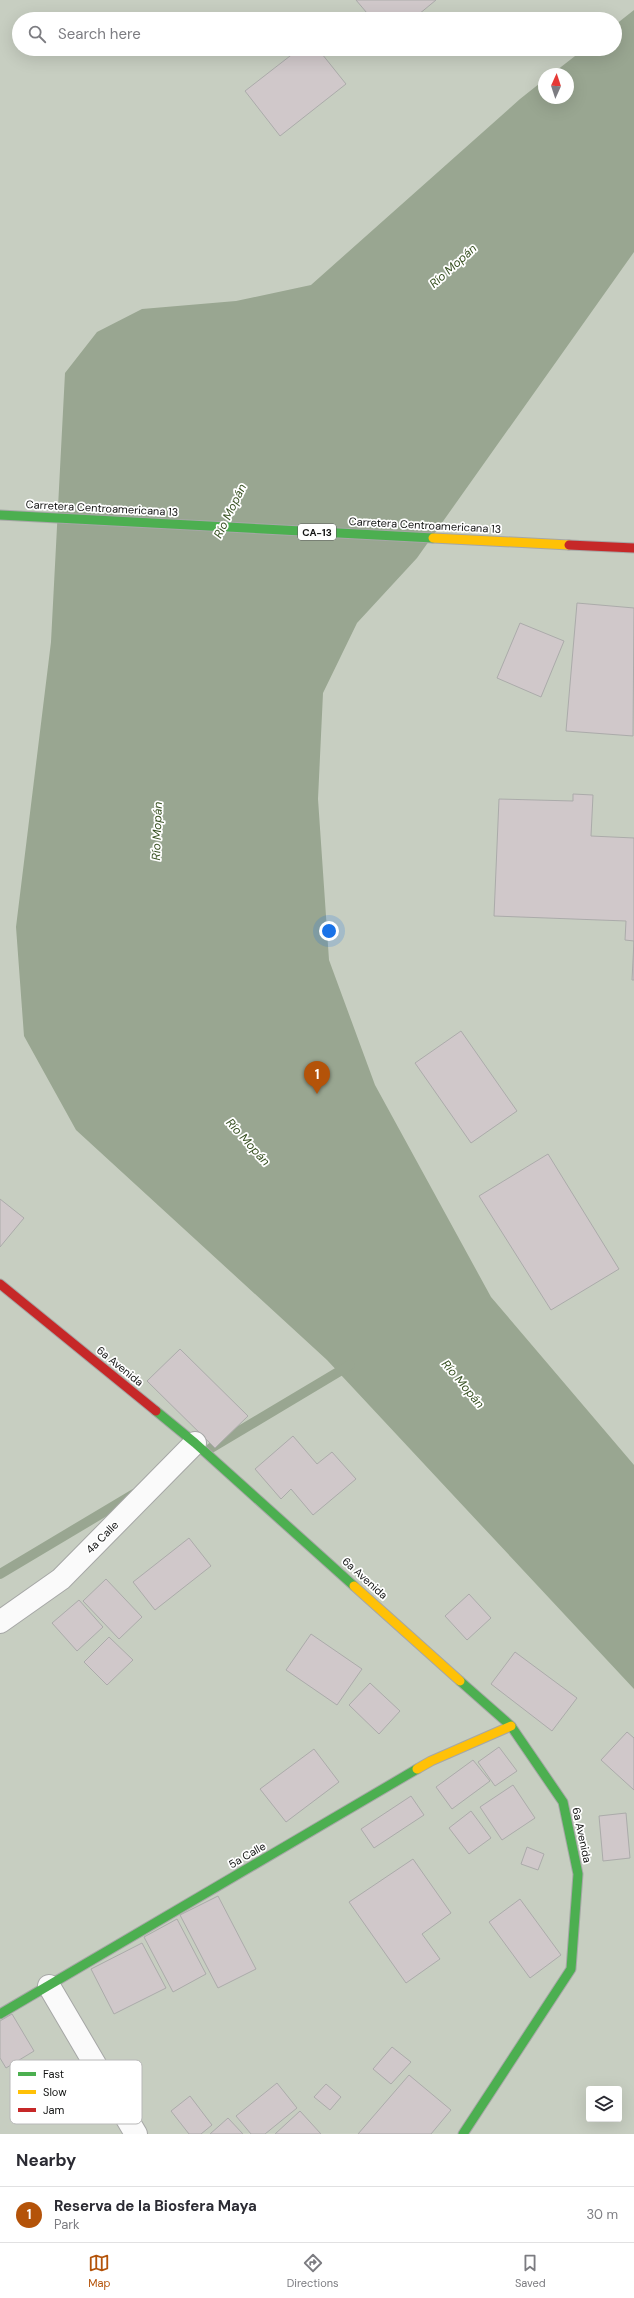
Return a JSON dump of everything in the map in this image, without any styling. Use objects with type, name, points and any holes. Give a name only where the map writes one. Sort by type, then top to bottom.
[{"type":"main road","name":"Carretera Centroamericana 13","points":[[0,515],[634,548]]},
{"type":"main road","name":"6a Avenida","points":[[0,1284],[195,1443],[511,1726],[563,1802],[578,1874],[571,1969],[463,2134]]},
{"type":"main road","name":"5a Calle","points":[[0,2014],[431,1761],[511,1726]]},
{"type":"street","name":"4a Calle","points":[[0,1622],[61,1579],[195,1443]]},
{"type":"street","points":[[49,1986],[92,2060]]},
{"type":"street","points":[[130,2124],[136,2134]]},
{"type":"shaded area","points":[[0,0],[634,0],[634,2134],[0,2134]]},
{"type":"water","name":"Río Mopán","points":[[634,10],[634,252],[417,558],[357,623],[323,693],[318,799],[329,960],[375,1085],[491,1297],[634,1465],[634,1689],[327,1360],[76,1130],[24,1036],[16,927],[51,642],[65,373],[97,332],[142,309],[236,301],[311,285],[520,99],[538,85],[538,104],[574,104],[574,68],[560,68],[575,56],[622,56],[622,19]]},
{"type":"building","points":[[356,0],[436,0],[421,12],[366,12]]},
{"type":"building","points":[[290,56],[324,56],[346,84],[280,136],[245,91]]},
{"type":"building","points":[[577,603],[634,608],[633,736],[566,731]]},
{"type":"building","points":[[520,623],[564,641],[541,697],[497,678]]},
{"type":"building","points":[[573,794],[593,795],[591,836],[634,838],[634,941],[625,940],[626,921],[494,916],[499,799],[573,801]]},
{"type":"building","points":[[634,941],[634,980],[632,980]]},
{"type":"building","points":[[461,1031],[517,1111],[471,1143],[415,1063]]},
{"type":"building","points":[[548,1154],[619,1269],[551,1310],[479,1196]]},
{"type":"building","points":[[0,1199],[24,1218],[0,1247]]},
{"type":"building","points":[[180,1349],[248,1416],[215,1448],[147,1381]]},
{"type":"building","points":[[293,1436],[317,1464],[332,1452],[356,1479],[313,1515],[291,1489],[281,1499],[255,1469]]},
{"type":"building","points":[[189,1538],[211,1566],[155,1610],[133,1582]]},
{"type":"building","points":[[106,1579],[142,1617],[119,1639],[83,1601]]},
{"type":"building","points":[[469,1594],[491,1618],[467,1640],[445,1616]]},
{"type":"building","points":[[79,1600],[103,1627],[77,1651],[52,1623]]},
{"type":"building","points":[[311,1634],[362,1669],[337,1705],[286,1670]]},
{"type":"building","points":[[109,1637],[133,1660],[107,1685],[84,1662]]},
{"type":"building","points":[[515,1652],[577,1698],[552,1731],[491,1684]]},
{"type":"building","points":[[370,1683],[400,1711],[379,1734],[349,1705]]},
{"type":"building","points":[[627,1732],[634,1738],[634,1790],[601,1760]]},
{"type":"building","points":[[499,1747],[517,1771],[495,1786],[478,1762]]},
{"type":"building","points":[[314,1749],[339,1782],[286,1822],[260,1789]]},
{"type":"building","points":[[473,1760],[490,1781],[452,1809],[436,1787]]},
{"type":"building","points":[[513,1785],[535,1818],[502,1840],[480,1807]]},
{"type":"building","points":[[411,1796],[424,1815],[374,1848],[361,1829]]},
{"type":"building","points":[[471,1811],[491,1838],[469,1854],[449,1828]]},
{"type":"building","points":[[626,1813],[630,1858],[603,1861],[599,1816]]},
{"type":"building","points":[[527,1847],[544,1854],[538,1870],[521,1864]]},
{"type":"building","points":[[413,1859],[451,1913],[422,1934],[440,1959],[406,1983],[349,1902]]},
{"type":"building","points":[[218,1896],[256,1969],[218,1988],[180,1915]]},
{"type":"building","points":[[520,1899],[561,1955],[530,1978],[489,1922]]},
{"type":"building","points":[[177,1919],[206,1974],[173,1992],[144,1937]]},
{"type":"building","points":[[142,1943],[166,1988],[114,2014],[91,1969]]},
{"type":"building","points":[[12,2014],[34,2051],[19,2060],[10,2060],[10,2066],[6,2068],[0,2058],[0,2021]]},
{"type":"building","points":[[392,2047],[411,2062],[391,2084],[373,2069]]},
{"type":"building","points":[[409,2075],[451,2110],[431,2134],[358,2134]]},
{"type":"building","points":[[277,2083],[297,2108],[265,2134],[251,2134],[236,2116]]},
{"type":"building","points":[[326,2084],[341,2097],[330,2110],[314,2097]]},
{"type":"building","points":[[190,2096],[212,2125],[201,2134],[189,2134],[171,2111]]},
{"type":"building","points":[[300,2111],[321,2134],[275,2134]]},
{"type":"building","points":[[228,2118],[243,2134],[210,2134]]},
{"type":"waterway","points":[[211,1448],[350,1365]]},
{"type":"waterway","points":[[0,1574],[134,1494]]},
{"type":"traffic: fast","points":[[0,515],[433,538]]},
{"type":"traffic: fast","points":[[156,1411],[195,1443],[354,1586]]},
{"type":"traffic: fast","points":[[460,1681],[511,1726],[563,1802],[578,1874],[571,1969],[463,2134]]},
{"type":"traffic: fast","points":[[0,2014],[417,1769]]},
{"type":"traffic: slow","points":[[433,538],[569,545]]},
{"type":"traffic: slow","points":[[354,1586],[460,1681]]},
{"type":"traffic: slow","points":[[417,1769],[431,1761],[511,1726]]},
{"type":"traffic: jam","points":[[569,545],[634,548]]},
{"type":"traffic: jam","points":[[0,1284],[156,1411]]},
{"type":"place","name":"Reserva de la Biosfera Maya","points":[[317,1094]]}]
